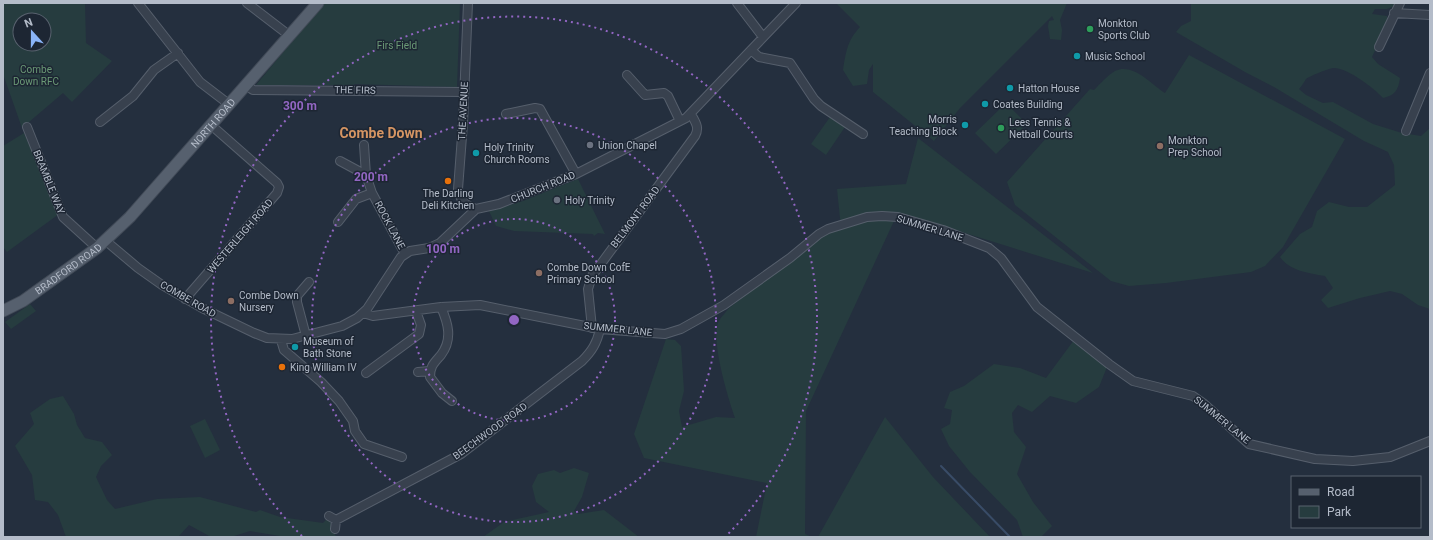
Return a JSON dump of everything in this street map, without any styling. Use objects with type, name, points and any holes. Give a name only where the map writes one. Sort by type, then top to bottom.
[{"type":"main road","name":"NORTH ROAD","points":[[101,244],[130,218],[318,3]]},
{"type":"main road","name":"BRADFORD ROAD","points":[[3,311],[31,295],[101,244]]},
{"type":"main road","name":"BRADFORD ROAD","points":[[3,300],[19,300],[31,295]]},
{"type":"street","points":[[138,3],[200,82],[230,105]]},
{"type":"street","points":[[247,3],[290,36]]},
{"type":"street","name":"THE AVENUE","points":[[468,3],[458,188],[460,198],[469,207],[476,209]]},
{"type":"street","points":[[737,3],[763,37]]},
{"type":"street","name":"CHURCH ROAD","points":[[476,209],[499,204],[576,174],[691,114],[796,3]]},
{"type":"street","points":[[1379,47],[1400,3]]},
{"type":"street","points":[[1394,13],[1430,15]]},
{"type":"street","points":[[751,50],[762,57],[790,63],[814,99],[821,106],[863,134]]},
{"type":"street","points":[[100,122],[133,96],[159,66],[178,54]]},
{"type":"street","points":[[1406,131],[1430,73]]},
{"type":"street","points":[[627,75],[642,94],[650,96],[664,93],[668,96],[680,121]]},
{"type":"street","name":"THE FIRS","points":[[247,86],[252,90],[464,92]]},
{"type":"street","points":[[506,114],[535,108],[540,109],[576,174]]},
{"type":"street","name":"BELMONT ROAD","points":[[596,329],[588,289],[589,282],[698,131],[691,114]]},
{"type":"street","name":"WESTERLEIGH ROAD","points":[[185,299],[277,193],[279,187],[277,183],[211,125]]},
{"type":"street","name":"BRAMBLE WAY","points":[[27,127],[63,218],[101,244]]},
{"type":"street","name":"ROCK LANE","points":[[364,145],[366,175],[372,193],[405,254]]},
{"type":"street","points":[[340,161],[366,175]]},
{"type":"street","points":[[338,222],[356,199],[372,193]]},
{"type":"street","points":[[402,457],[364,444],[358,437],[353,421],[342,405],[321,382],[284,350],[281,340],[306,336],[342,326],[363,313],[405,254],[429,248],[440,243],[476,209]]},
{"type":"street","name":"SUMMER LANE","points":[[363,313],[373,316],[441,307],[480,305],[596,329],[664,334],[681,329],[724,305],[790,258],[819,234],[828,229],[867,217],[898,217],[943,230],[989,248],[1001,258],[1037,307],[1125,376],[1145,385],[1193,396],[1249,444],[1316,458],[1353,461],[1390,457],[1430,441]]},
{"type":"street","name":"COMBE ROAD","points":[[101,244],[185,299],[254,333],[267,338],[281,340]]},
{"type":"street","points":[[306,336],[297,302],[297,296],[309,282]]},
{"type":"street","points":[[441,307],[447,321],[449,334],[443,352],[430,371],[433,382],[452,401]]},
{"type":"street","points":[[366,373],[419,334],[421,329],[416,311]]},
{"type":"street","name":"BEECHWOOD ROAD","points":[[334,522],[462,454],[582,361],[592,351],[597,343],[596,329]]},
{"type":"street","points":[[418,372],[430,371]]},
{"type":"green space","name":"Combe Down RFC","points":[[3,3],[85,3],[86,43],[112,61],[72,102],[63,93],[22,128],[3,74]]},
{"type":"green space","name":"Firs Field","points":[[324,3],[460,3],[457,87],[354,84],[256,85]]},
{"type":"green space","points":[[836,3],[1067,3],[1060,20],[1062,30],[1061,40],[1050,39],[1048,26],[1049,21],[1054,20],[1052,16],[960,108],[934,141],[873,92],[873,64],[869,70],[867,84],[853,86],[843,70],[846,52],[852,37],[860,27]]},
{"type":"green space","points":[[1191,3],[1397,3],[1395,6],[1387,9],[1375,9],[1372,14],[1387,16],[1388,23],[1372,57],[1378,64],[1400,78],[1397,89],[1393,94],[1383,98],[1368,84],[1354,75],[1335,68],[1325,70],[1306,79],[1299,89],[1306,95],[1323,103],[1333,102],[1373,124],[1402,133],[1421,136],[1430,128],[1430,309],[1418,305],[1402,294],[1390,291],[1328,308],[1321,300],[1333,288],[1325,276],[1294,268],[1284,262],[1280,257],[1300,234],[1312,227],[1317,211],[1329,202],[1349,207],[1367,207],[1395,185],[1394,165],[1388,152],[1364,141],[1274,87],[1176,32],[1181,26],[1191,21]]},
{"type":"green space","points":[[1189,55],[1345,139],[1283,247],[1265,266],[1251,272],[1166,283],[1129,286],[1111,281],[1015,205],[1007,182],[1090,89],[1094,90],[1112,73],[1122,69],[1135,72],[1165,93]]},
{"type":"green space","name":"Lees Tennis & Netball Courts","points":[[1006,103],[1027,124],[996,154],[975,133]]},
{"type":"green space","points":[[830,117],[845,127],[826,155],[811,144]]},
{"type":"green space","points":[[24,133],[59,214],[7,252],[3,247],[3,146]]},
{"type":"green space","points":[[918,138],[1093,273],[901,213],[894,221],[806,411],[805,534],[812,537],[756,537],[767,483],[644,458],[634,434],[666,339],[675,340],[681,346],[684,391],[679,411],[682,427],[716,417],[735,418],[718,356],[716,332],[720,319],[729,308],[822,236],[841,228],[837,189],[906,184]]},
{"type":"green space","points":[[578,179],[605,234],[598,233],[594,236],[593,234],[514,231],[496,226],[489,211],[523,201]]},
{"type":"green space","points":[[30,304],[36,311],[11,329],[5,322]]},
{"type":"green space","points":[[1074,340],[1107,367],[1099,387],[1076,403],[1050,396],[1032,412],[1018,405],[1012,413],[1014,432],[1026,447],[1017,474],[1033,502],[1052,526],[1041,537],[1023,537],[1017,520],[970,472],[949,446],[941,429],[950,424],[952,410],[944,408],[950,392],[964,386],[994,364],[1020,368],[1046,378]]},
{"type":"green space","points":[[63,396],[74,414],[77,425],[85,438],[102,442],[112,455],[101,466],[96,477],[107,500],[115,509],[157,499],[200,497],[256,512],[260,510],[280,517],[323,523],[327,519],[330,522],[336,537],[286,537],[250,531],[231,537],[211,537],[189,525],[179,536],[66,537],[58,515],[48,502],[35,500],[32,475],[15,446],[34,424],[30,413],[50,399]]},
{"type":"green space","points":[[885,417],[933,477],[990,537],[818,537]]},
{"type":"green space","points":[[205,419],[220,450],[205,458],[190,426]]},
{"type":"green space","points":[[574,468],[589,473],[582,497],[574,511],[578,514],[604,510],[639,537],[483,537],[504,522],[549,512],[536,502],[532,486],[538,474],[554,470],[560,473]]},
{"type":"waterway","points":[[941,466],[1010,537]]},
{"type":"place","name":"Monkton Sports Club","points":[[1090,29]]},
{"type":"place","name":"Music School","points":[[1077,56]]},
{"type":"place","name":"Hatton House","points":[[1010,88]]},
{"type":"place","name":"Coates Building","points":[[985,104]]},
{"type":"place","name":"Morris Teaching Block","points":[[965,125]]},
{"type":"place","name":"Lees Tennis & Netball Courts","points":[[1001,128]]},
{"type":"place","name":"Union Chapel","points":[[590,145]]},
{"type":"place","name":"Monkton Prep School","points":[[1160,146]]},
{"type":"place","name":"Holy Trinity Church Rooms","points":[[476,153]]},
{"type":"place","name":"The Darling Deli Kitchen","points":[[448,181]]},
{"type":"place","name":"Holy Trinity","points":[[557,200]]},
{"type":"place","name":"Combe Down CofE Primary School","points":[[539,273]]},
{"type":"place","name":"Combe Down Nursery","points":[[231,301]]},
{"type":"place","name":"Museum of Bath Stone","points":[[295,347]]},
{"type":"place","name":"King William IV","points":[[282,367]]},
{"type":"district","name":"Combe Down","points":[[381,133]]}]
